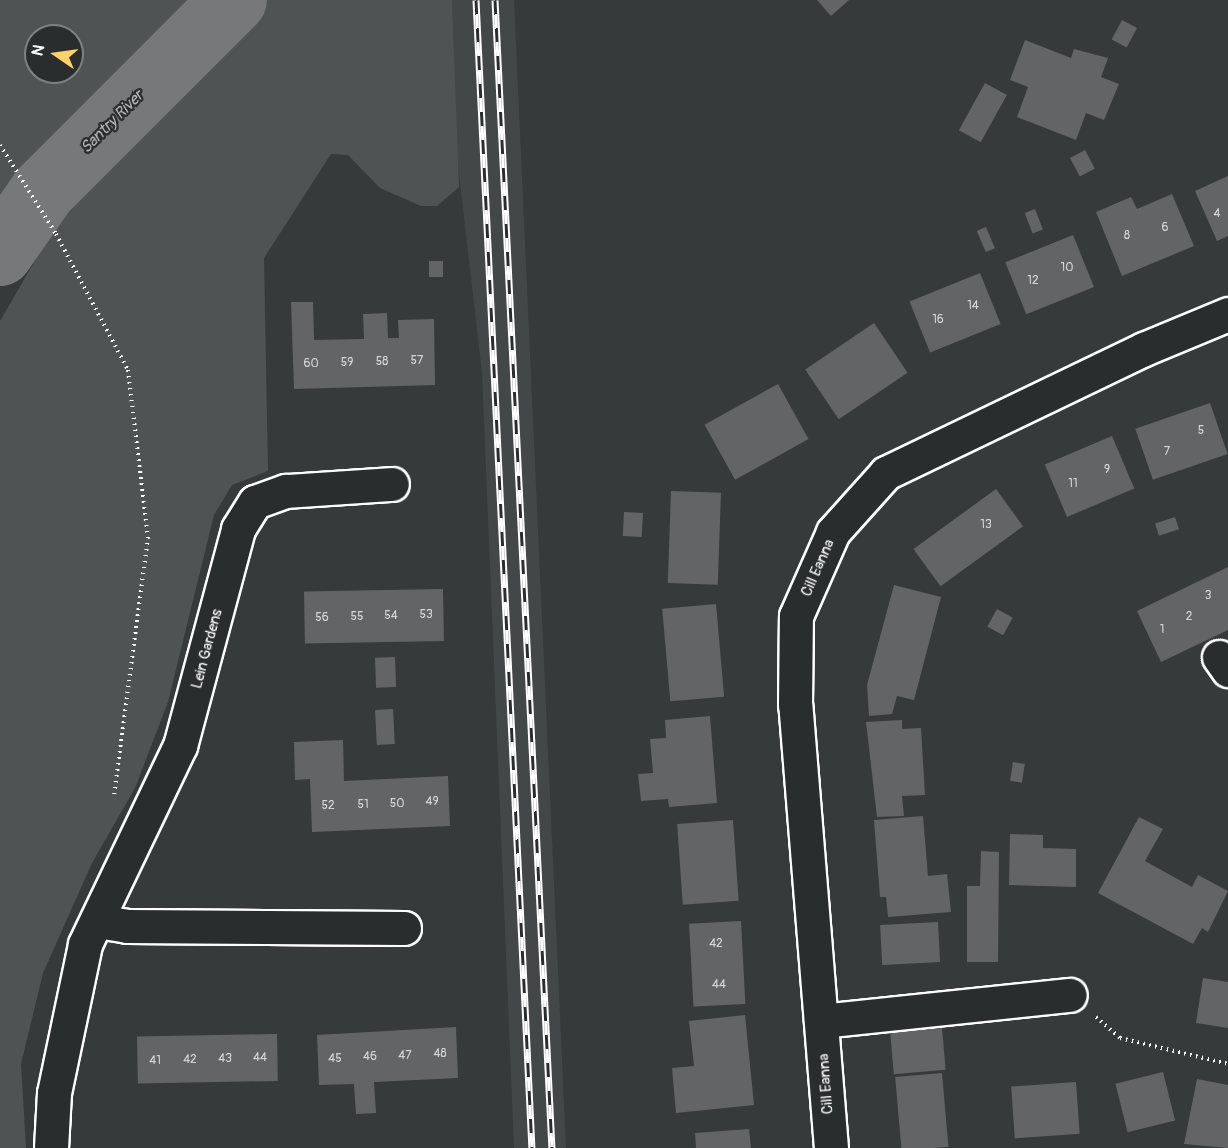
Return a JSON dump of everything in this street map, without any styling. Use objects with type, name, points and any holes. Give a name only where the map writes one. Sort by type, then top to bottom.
[{"type":"street","name":"Cill Eanna","points":[[831,1148],[795,705],[796,616],[833,532],[886,473],[1144,349],[1228,314]]},
{"type":"street","name":"Lein Gardens","points":[[51,1148],[54,1093],[85,944],[180,746],[238,529],[255,501],[286,491],[392,484]]},
{"type":"street","points":[[97,921],[127,926],[404,928]]},
{"type":"street","points":[[821,1021],[1070,995]]},
{"type":"path","points":[[0,145],[56,234],[128,370],[148,537],[113,806]]},
{"type":"path","points":[[1070,995],[1120,1038],[1228,1064]]},
{"type":"shaded area","points":[[0,0],[452,0],[459,187],[437,206],[421,206],[380,188],[348,155],[331,154],[264,258],[268,471],[232,485],[214,515],[168,702],[135,788],[92,863],[43,973],[21,1064],[26,1148],[0,1148],[0,321],[40,252],[8,201],[0,213]]},
{"type":"shaded area","points":[[452,0],[514,0],[566,1148],[514,1148],[482,373],[457,157]]},
{"type":"building","points":[[817,0],[849,0],[831,16]]},
{"type":"building","points":[[1122,20],[1137,28],[1127,47],[1112,39]]},
{"type":"building","points":[[1025,40],[1071,58],[1074,49],[1108,58],[1101,77],[1119,84],[1104,120],[1086,113],[1076,140],[1017,117],[1028,87],[1010,80]]},
{"type":"building","points":[[985,83],[1007,95],[981,142],[959,130]]},
{"type":"building","points":[[1085,150],[1095,169],[1080,177],[1070,158]]},
{"type":"building","points":[[1228,176],[1228,236],[1217,241],[1195,191]]},
{"type":"building","points":[[1172,194],[1194,246],[1122,276],[1096,212],[1131,197],[1137,209]]},
{"type":"building","points":[[1035,209],[1043,230],[1033,233],[1025,213]]},
{"type":"building","points":[[986,227],[995,248],[986,252],[977,231]]},
{"type":"building","points":[[1073,235],[1094,287],[1026,314],[1005,262]]},
{"type":"building","points":[[429,261],[443,261],[443,277],[429,277]]},
{"type":"building","points":[[980,273],[1001,324],[930,352],[910,301]]},
{"type":"building","points":[[291,302],[313,302],[314,340],[364,339],[363,314],[387,313],[388,338],[399,338],[398,320],[434,319],[435,385],[294,389]]},
{"type":"building","points":[[874,323],[908,373],[839,419],[805,369]]},
{"type":"building","points":[[778,384],[809,439],[735,480],[705,425]]},
{"type":"building","points":[[1210,403],[1228,454],[1153,480],[1135,429]]},
{"type":"building","points":[[1112,436],[1134,488],[1067,517],[1045,465]]},
{"type":"building","points":[[996,489],[1023,526],[941,586],[913,549]]},
{"type":"building","points":[[671,491],[721,493],[718,585],[668,583]]},
{"type":"building","points":[[624,512],[643,513],[642,537],[623,536]]},
{"type":"building","points":[[1175,517],[1179,529],[1159,536],[1155,523]]},
{"type":"building","points":[[1228,567],[1228,630],[1161,662],[1137,611]]},
{"type":"building","points":[[894,585],[941,597],[914,700],[897,696],[892,714],[869,716],[867,685]]},
{"type":"building","points":[[443,589],[444,641],[305,643],[304,591]]},
{"type":"building","points":[[716,604],[724,697],[670,701],[662,609]]},
{"type":"building","points":[[997,609],[1013,618],[1003,635],[987,626]]},
{"type":"building","points":[[395,657],[396,687],[376,688],[375,658]]},
{"type":"building","points":[[393,709],[395,744],[377,745],[375,710]]},
{"type":"building","points":[[710,716],[717,803],[669,807],[668,799],[641,801],[638,774],[653,773],[650,739],[666,738],[665,720]]},
{"type":"building","points":[[902,720],[902,729],[921,728],[925,795],[902,796],[904,816],[877,817],[866,722]]},
{"type":"building","points":[[343,740],[344,781],[448,776],[450,826],[312,832],[310,779],[295,780],[294,742]]},
{"type":"building","points":[[1013,762],[1025,764],[1022,783],[1010,781]]},
{"type":"building","points":[[923,816],[928,876],[947,874],[951,912],[888,917],[886,897],[880,897],[874,820]]},
{"type":"building","points":[[1139,817],[1163,829],[1145,861],[1192,887],[1198,875],[1228,891],[1208,932],[1202,928],[1193,944],[1098,893]]},
{"type":"building","points":[[733,820],[739,901],[683,905],[677,824]]},
{"type":"building","points":[[1010,834],[1043,835],[1043,848],[1076,849],[1076,887],[1009,885]]},
{"type":"building","points":[[981,851],[999,852],[998,962],[967,962],[967,886],[980,886]]},
{"type":"building","points":[[741,921],[745,1004],[693,1007],[689,924]]},
{"type":"building","points":[[938,922],[940,962],[882,965],[880,925]]},
{"type":"building","points":[[1203,978],[1228,982],[1228,1028],[1196,1023]]},
{"type":"building","points":[[745,1015],[754,1105],[676,1113],[672,1068],[694,1066],[689,1021]]},
{"type":"building","points":[[456,1027],[458,1078],[374,1082],[376,1113],[356,1114],[354,1084],[319,1085],[317,1035]]},
{"type":"building","points":[[942,1028],[946,1070],[894,1074],[890,1033]]},
{"type":"building","points":[[277,1034],[278,1081],[138,1083],[137,1036]]},
{"type":"building","points":[[1163,1072],[1175,1121],[1128,1132],[1115,1084]]},
{"type":"building","points":[[942,1073],[948,1147],[901,1148],[895,1077]]},
{"type":"building","points":[[1197,1079],[1228,1085],[1228,1148],[1184,1144]]},
{"type":"building","points":[[1076,1082],[1080,1134],[1015,1138],[1011,1087]]},
{"type":"building","points":[[749,1129],[751,1148],[696,1148],[695,1133]]},
{"type":"waterway","name":"Santry River","points":[[0,253],[43,191],[234,0]]},
{"type":"railway","points":[[476,0],[532,1148]]},
{"type":"railway","points":[[495,0],[552,1148]]}]
